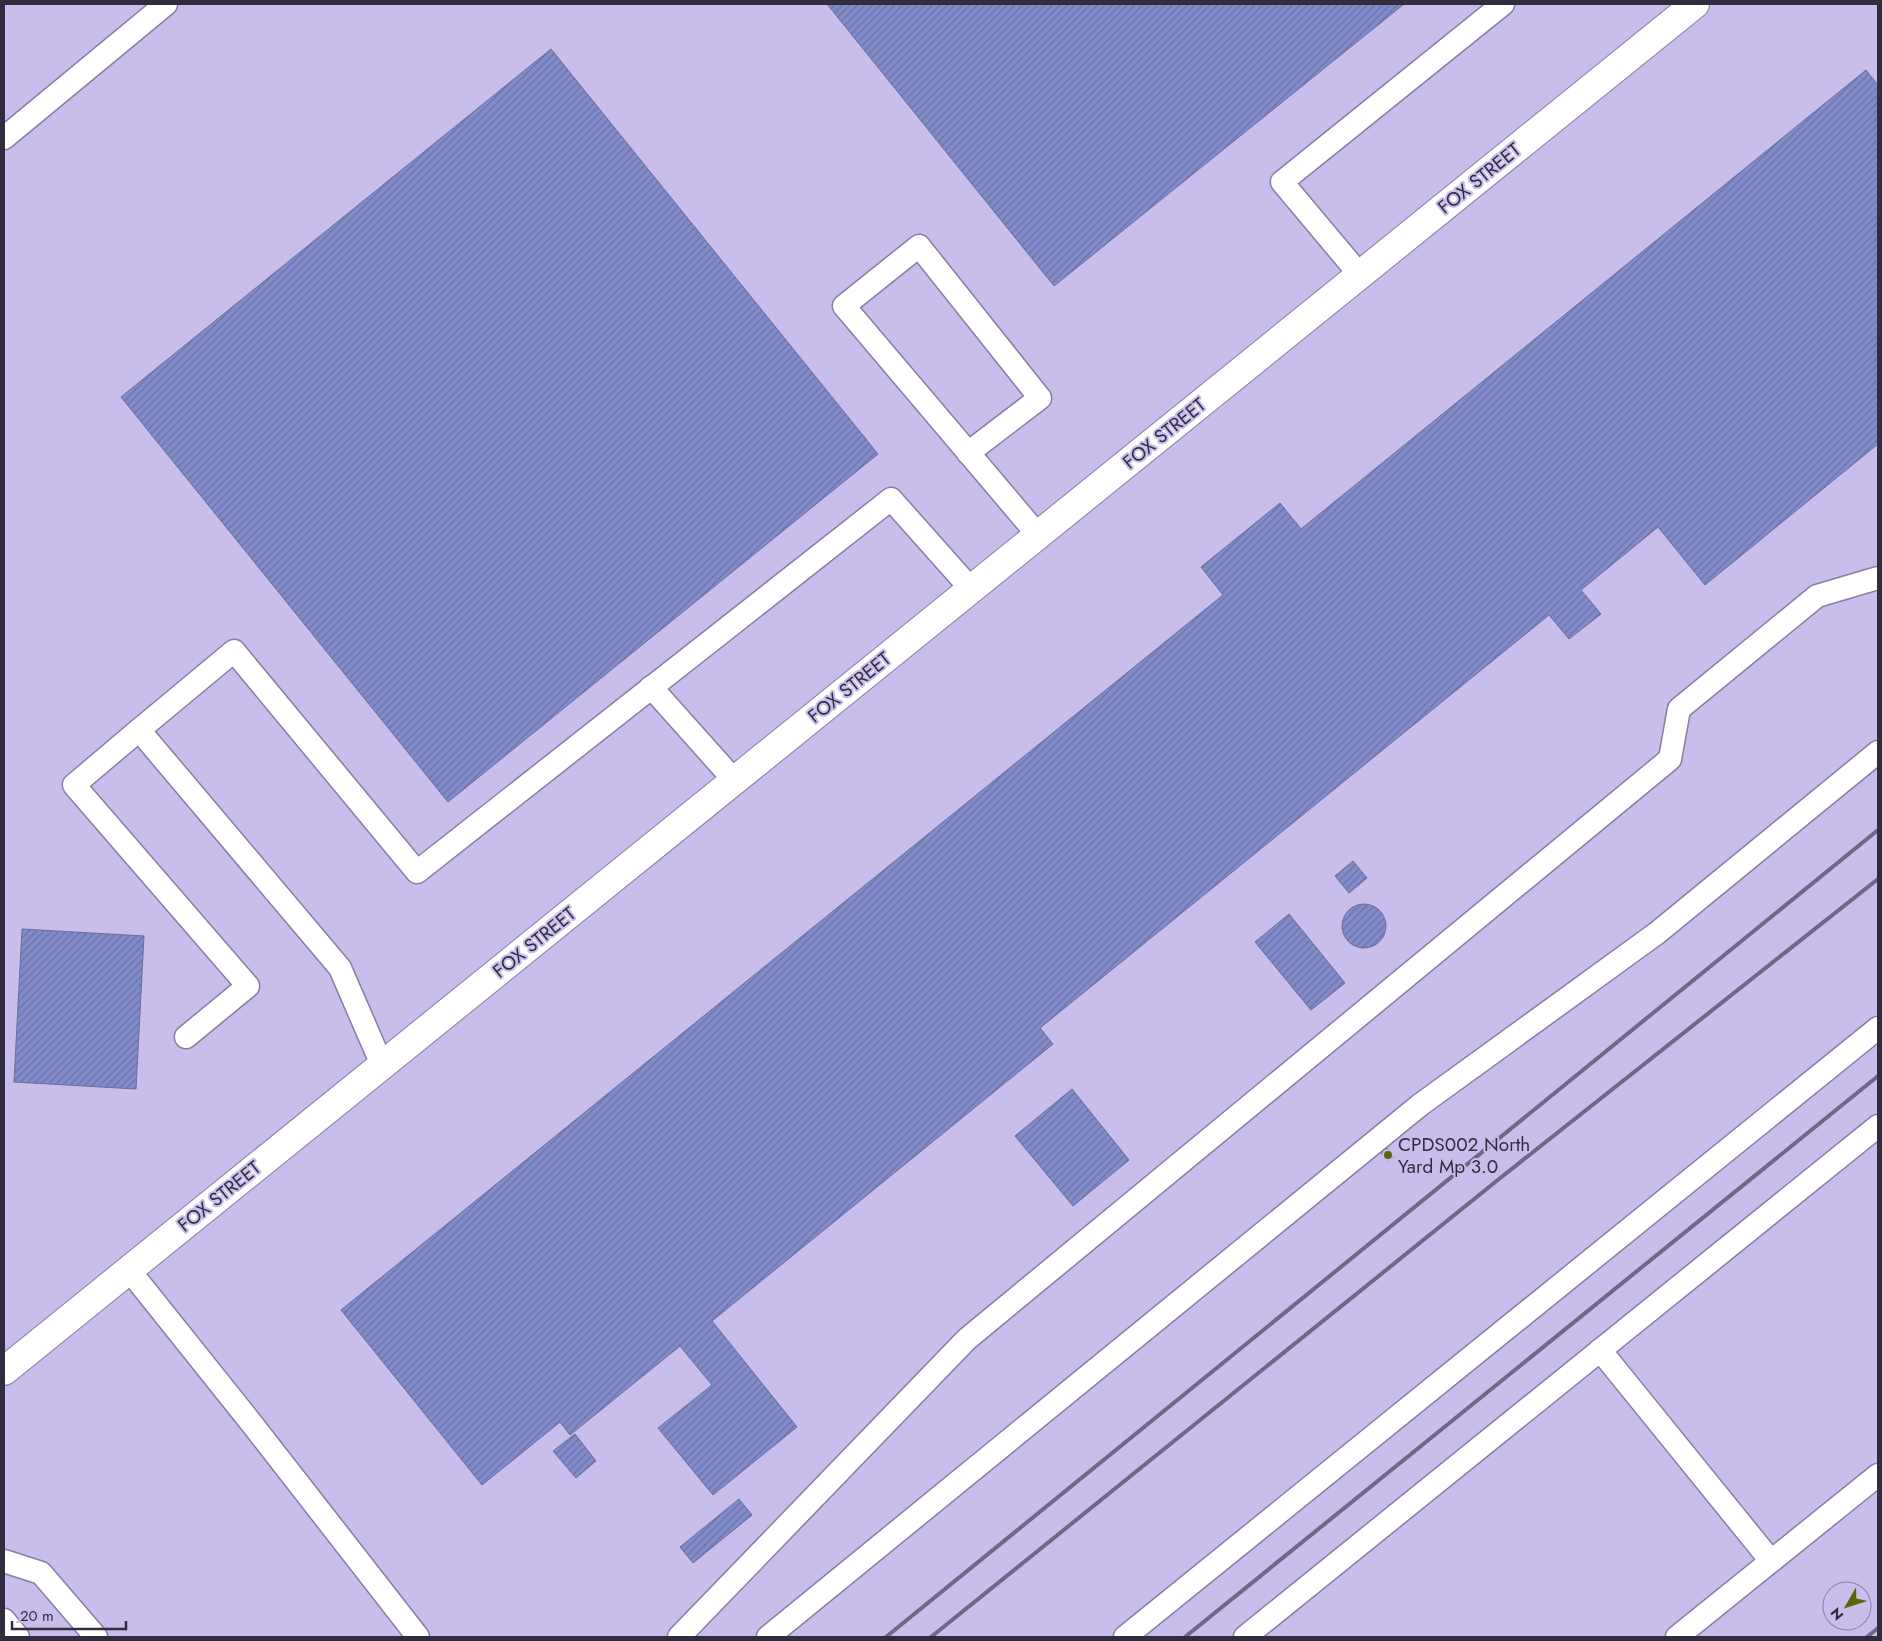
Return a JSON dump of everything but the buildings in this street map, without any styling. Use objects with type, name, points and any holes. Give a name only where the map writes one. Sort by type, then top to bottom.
[{"type":"street","name":"FOX STREET","points":[[4,1371],[1360,274],[1687,6]]},
{"type":"lane","points":[[4,138],[166,4]]},
{"type":"lane","points":[[1360,274],[1282,182],[1503,4]]},
{"type":"lane","points":[[968,453],[1040,398],[919,246],[844,306],[968,453],[1038,535]]},
{"type":"lane","points":[[186,1037],[248,986],[74,786],[234,651],[417,872],[891,498],[971,589]]},
{"type":"lane","points":[[679,1637],[967,1339],[1670,759],[1679,709],[1817,596],[1878,578]]},
{"type":"lane","points":[[651,687],[734,780]]},
{"type":"lane","points":[[139,730],[340,968],[382,1065]]},
{"type":"lane","points":[[768,1637],[1420,1105],[1657,933],[1878,752]]},
{"type":"lane","points":[[1125,1637],[1878,1028]]},
{"type":"lane","points":[[1245,1637],[1878,1126]]},
{"type":"lane","points":[[129,1270],[418,1637]]},
{"type":"lane","points":[[1600,1350],[1771,1561]]},
{"type":"lane","points":[[1677,1637],[1878,1475]]},
{"type":"lane","points":[[4,1561],[41,1573],[96,1637]]},
{"type":"lane","points":[[4,1620],[18,1637]]},
{"type":"railway","points":[[886,1637],[1878,830]]},
{"type":"railway","points":[[931,1637],[1499,1179],[1878,879]]},
{"type":"railway","points":[[1185,1637],[1878,1076]]},
{"type":"railway","points":[[1867,1637],[1878,1628]]},
{"type":"place","name":"CPDS002 North Yard Mp 3.0","points":[[1388,1155]]}]
